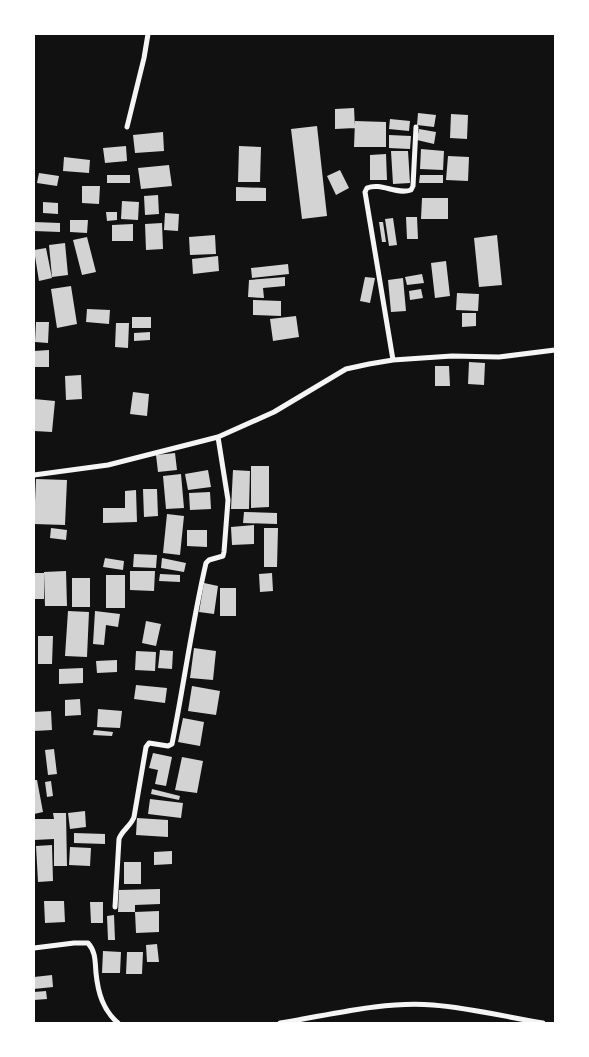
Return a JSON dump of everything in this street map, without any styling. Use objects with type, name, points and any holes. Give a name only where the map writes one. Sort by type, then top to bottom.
[{"type":"street","points":[[127,127],[148,34]]},
{"type":"street","points":[[392,360],[365,192],[367,188],[375,186],[406,192],[411,190],[413,186],[416,127]]},
{"type":"street","points":[[34,475],[108,465],[218,437],[274,412],[346,369],[392,360],[452,356],[499,357],[555,350]]},
{"type":"street","points":[[116,907],[120,839],[121,835],[133,821],[146,747],[149,743],[168,746],[172,744],[206,563],[209,560],[222,556],[224,552],[228,500],[218,437]]},
{"type":"street","points":[[34,948],[88,943],[93,950],[101,1000],[109,1016],[118,1023]]},
{"type":"street","points":[[280,1023],[373,1008],[434,1005],[543,1023]]},
{"type":"building","points":[[354,108],[355,128],[335,129],[335,109]]},
{"type":"building","points":[[418,113],[436,115],[434,127],[417,125]]},
{"type":"building","points":[[451,114],[468,115],[467,139],[450,138]]},
{"type":"building","points":[[390,119],[410,121],[409,131],[389,129]]},
{"type":"building","points":[[355,121],[386,122],[386,147],[354,147]]},
{"type":"building","points":[[317,126],[327,216],[302,219],[291,129]]},
{"type":"building","points":[[419,129],[436,132],[434,144],[417,140]]},
{"type":"building","points":[[163,132],[164,151],[135,153],[133,135]]},
{"type":"building","points":[[389,135],[411,136],[410,149],[389,148]]},
{"type":"building","points":[[126,146],[127,161],[105,163],[103,148]]},
{"type":"building","points":[[239,146],[261,147],[260,182],[238,182]]},
{"type":"building","points":[[421,149],[444,151],[443,170],[420,169]]},
{"type":"building","points":[[391,151],[408,151],[410,183],[393,184]]},
{"type":"building","points":[[386,154],[387,180],[370,180],[370,155]]},
{"type":"building","points":[[448,156],[469,157],[468,181],[446,180]]},
{"type":"building","points":[[64,157],[90,160],[89,173],[63,171]]},
{"type":"building","points":[[169,165],[172,186],[141,189],[138,168]]},
{"type":"building","points":[[340,170],[349,188],[336,195],[327,176]]},
{"type":"building","points":[[39,173],[59,176],[57,186],[37,183]]},
{"type":"building","points":[[107,175],[130,175],[130,183],[107,183]]},
{"type":"building","points":[[420,175],[443,175],[443,183],[419,183]]},
{"type":"building","points":[[82,186],[100,186],[99,204],[82,203]]},
{"type":"building","points":[[236,187],[266,188],[266,201],[236,201]]},
{"type":"building","points":[[158,195],[159,214],[145,215],[144,196]]},
{"type":"building","points":[[422,198],[448,198],[448,219],[421,219]]},
{"type":"building","points":[[122,201],[139,202],[138,220],[121,219]]},
{"type":"building","points":[[43,202],[58,203],[58,214],[43,213]]},
{"type":"building","points":[[106,212],[117,212],[117,220],[107,221]]},
{"type":"building","points":[[165,213],[179,214],[178,231],[164,230]]},
{"type":"building","points":[[406,217],[417,217],[418,239],[407,239]]},
{"type":"building","points":[[393,218],[397,245],[389,246],[385,219]]},
{"type":"building","points":[[70,220],[88,220],[87,233],[70,232]]},
{"type":"building","points":[[34,222],[60,223],[60,232],[34,231]]},
{"type":"building","points":[[379,222],[383,222],[386,242],[382,242]]},
{"type":"building","points":[[162,223],[163,249],[146,250],[145,224]]},
{"type":"building","points":[[133,224],[133,241],[112,241],[112,225]]},
{"type":"building","points":[[215,235],[216,254],[190,255],[189,237]]},
{"type":"building","points":[[497,235],[502,285],[479,287],[474,238]]},
{"type":"building","points":[[87,237],[96,272],[82,275],[73,240]]},
{"type":"building","points":[[65,243],[68,275],[52,277],[49,245]]},
{"type":"building","points":[[46,248],[52,278],[39,281],[34,250]]},
{"type":"building","points":[[218,256],[219,271],[193,274],[192,259]]},
{"type":"building","points":[[446,261],[450,296],[435,298],[431,263]]},
{"type":"building","points":[[288,264],[289,274],[252,278],[251,268]]},
{"type":"building","points":[[422,274],[424,283],[407,285],[405,277]]},
{"type":"building","points":[[285,277],[285,286],[263,288],[264,298],[248,297],[249,280]]},
{"type":"building","points":[[365,277],[375,278],[370,303],[360,301]]},
{"type":"building","points":[[403,278],[406,311],[391,312],[388,280]]},
{"type":"building","points":[[71,286],[77,324],[57,328],[51,289]]},
{"type":"building","points":[[421,289],[423,298],[410,300],[409,291]]},
{"type":"building","points":[[457,293],[479,294],[478,311],[456,310]]},
{"type":"building","points":[[253,300],[281,301],[281,316],[253,315]]},
{"type":"building","points":[[87,309],[110,310],[109,324],[86,322]]},
{"type":"building","points":[[462,313],[476,313],[476,326],[462,327]]},
{"type":"building","points":[[296,316],[299,337],[273,341],[270,319]]},
{"type":"building","points":[[132,317],[151,317],[151,328],[132,328]]},
{"type":"building","points":[[36,322],[49,322],[48,343],[35,342]]},
{"type":"building","points":[[116,323],[129,323],[128,348],[115,347]]},
{"type":"building","points":[[150,332],[150,340],[134,341],[134,333]]},
{"type":"building","points":[[49,350],[49,367],[34,367],[34,351]]},
{"type":"building","points":[[469,362],[485,363],[484,385],[468,384]]},
{"type":"building","points":[[435,366],[449,366],[450,386],[435,386]]},
{"type":"building","points":[[81,375],[82,399],[66,400],[65,376]]},
{"type":"building","points":[[133,392],[149,394],[147,416],[130,414]]},
{"type":"building","points":[[34,399],[55,401],[52,432],[34,431]]},
{"type":"building","points":[[175,453],[177,470],[158,472],[156,455]]},
{"type":"building","points":[[251,466],[269,466],[269,507],[251,508]]},
{"type":"building","points":[[208,470],[211,487],[188,490],[185,474]]},
{"type":"building","points":[[233,470],[250,471],[249,509],[231,509]]},
{"type":"building","points":[[181,474],[184,508],[166,509],[163,476]]},
{"type":"building","points":[[36,479],[67,480],[65,525],[34,524]]},
{"type":"building","points":[[143,489],[157,489],[158,516],[144,517]]},
{"type":"building","points":[[136,490],[137,522],[103,523],[103,508],[125,508],[125,491]]},
{"type":"building","points":[[210,492],[211,509],[190,510],[189,493]]},
{"type":"building","points":[[244,512],[277,513],[277,524],[243,523]]},
{"type":"building","points":[[167,514],[184,516],[180,555],[163,553]]},
{"type":"building","points":[[254,525],[254,544],[232,545],[231,527]]},
{"type":"building","points":[[51,528],[67,530],[66,540],[50,538]]},
{"type":"building","points":[[264,528],[278,528],[277,567],[264,567]]},
{"type":"building","points":[[187,530],[207,530],[207,547],[187,546]]},
{"type":"building","points":[[134,554],[157,555],[156,568],[133,567]]},
{"type":"building","points":[[105,558],[124,561],[123,570],[103,567]]},
{"type":"building","points":[[162,558],[186,563],[184,572],[161,568]]},
{"type":"building","points":[[66,571],[67,606],[45,606],[44,572]]},
{"type":"building","points":[[130,571],[155,571],[154,591],[130,590]]},
{"type":"building","points":[[34,573],[44,573],[44,599],[34,599]]},
{"type":"building","points":[[272,573],[273,591],[260,592],[259,574]]},
{"type":"building","points":[[160,574],[180,575],[180,582],[159,581]]},
{"type":"building","points":[[106,575],[125,575],[125,608],[106,608]]},
{"type":"building","points":[[72,578],[90,578],[90,607],[72,607]]},
{"type":"building","points":[[204,583],[218,586],[214,614],[199,612]]},
{"type":"building","points":[[220,588],[236,588],[236,616],[220,616]]},
{"type":"building","points":[[68,611],[89,612],[87,657],[65,656]]},
{"type":"building","points":[[95,611],[120,614],[118,627],[106,625],[104,645],[93,644]]},
{"type":"building","points":[[146,621],[161,624],[156,646],[142,643]]},
{"type":"building","points":[[38,636],[53,636],[52,664],[38,664]]},
{"type":"building","points":[[194,648],[216,651],[213,680],[190,678]]},
{"type":"building","points":[[160,650],[173,651],[172,669],[158,668]]},
{"type":"building","points":[[136,651],[156,652],[155,671],[135,670]]},
{"type":"building","points":[[117,660],[117,672],[97,673],[96,661]]},
{"type":"building","points":[[83,668],[83,683],[59,684],[59,669]]},
{"type":"building","points":[[136,685],[167,688],[165,703],[134,699]]},
{"type":"building","points":[[192,686],[220,691],[216,715],[188,711]]},
{"type":"building","points":[[80,699],[81,715],[65,716],[65,700]]},
{"type":"building","points":[[98,709],[122,711],[120,728],[97,727]]},
{"type":"building","points":[[51,711],[52,730],[34,731],[34,712]]},
{"type":"building","points":[[183,718],[204,722],[200,746],[178,742]]},
{"type":"building","points":[[94,730],[113,732],[112,736],[93,735]]},
{"type":"building","points":[[54,749],[57,774],[48,775],[45,750]]},
{"type":"building","points":[[153,753],[172,757],[166,786],[155,784],[158,770],[149,768]]},
{"type":"building","points":[[182,757],[203,761],[197,793],[175,790]]},
{"type":"building","points":[[34,780],[37,780],[43,812],[34,814]]},
{"type":"building","points":[[51,781],[53,796],[47,797],[45,782]]},
{"type":"building","points":[[152,789],[180,796],[179,800],[151,794]]},
{"type":"building","points":[[150,799],[183,803],[181,818],[148,814]]},
{"type":"building","points":[[85,811],[86,827],[70,829],[68,813]]},
{"type":"building","points":[[53,813],[66,813],[67,866],[54,866],[54,839],[34,840],[34,819],[54,819]]},
{"type":"building","points":[[137,818],[168,820],[168,837],[136,835]]},
{"type":"building","points":[[74,833],[105,834],[105,844],[74,843]]},
{"type":"building","points":[[52,845],[53,881],[38,882],[36,846]]},
{"type":"building","points":[[70,847],[91,848],[90,866],[69,865]]},
{"type":"building","points":[[172,851],[172,864],[154,865],[154,852]]},
{"type":"building","points":[[124,862],[141,862],[141,884],[124,884]]},
{"type":"building","points":[[160,889],[160,904],[135,905],[135,912],[118,912],[119,890]]},
{"type":"building","points":[[44,901],[64,901],[65,922],[45,923]]},
{"type":"building","points":[[90,902],[103,902],[103,923],[91,923]]},
{"type":"building","points":[[159,911],[159,932],[136,933],[135,912]]},
{"type":"building","points":[[114,915],[115,940],[108,940],[107,916]]},
{"type":"building","points":[[157,944],[159,962],[147,962],[146,945]]},
{"type":"building","points":[[103,951],[121,952],[120,973],[102,973]]},
{"type":"building","points":[[127,952],[143,952],[142,974],[126,974]]},
{"type":"building","points":[[52,975],[53,987],[34,989],[34,977]]},
{"type":"building","points":[[46,991],[47,999],[34,1000],[34,992]]}]
